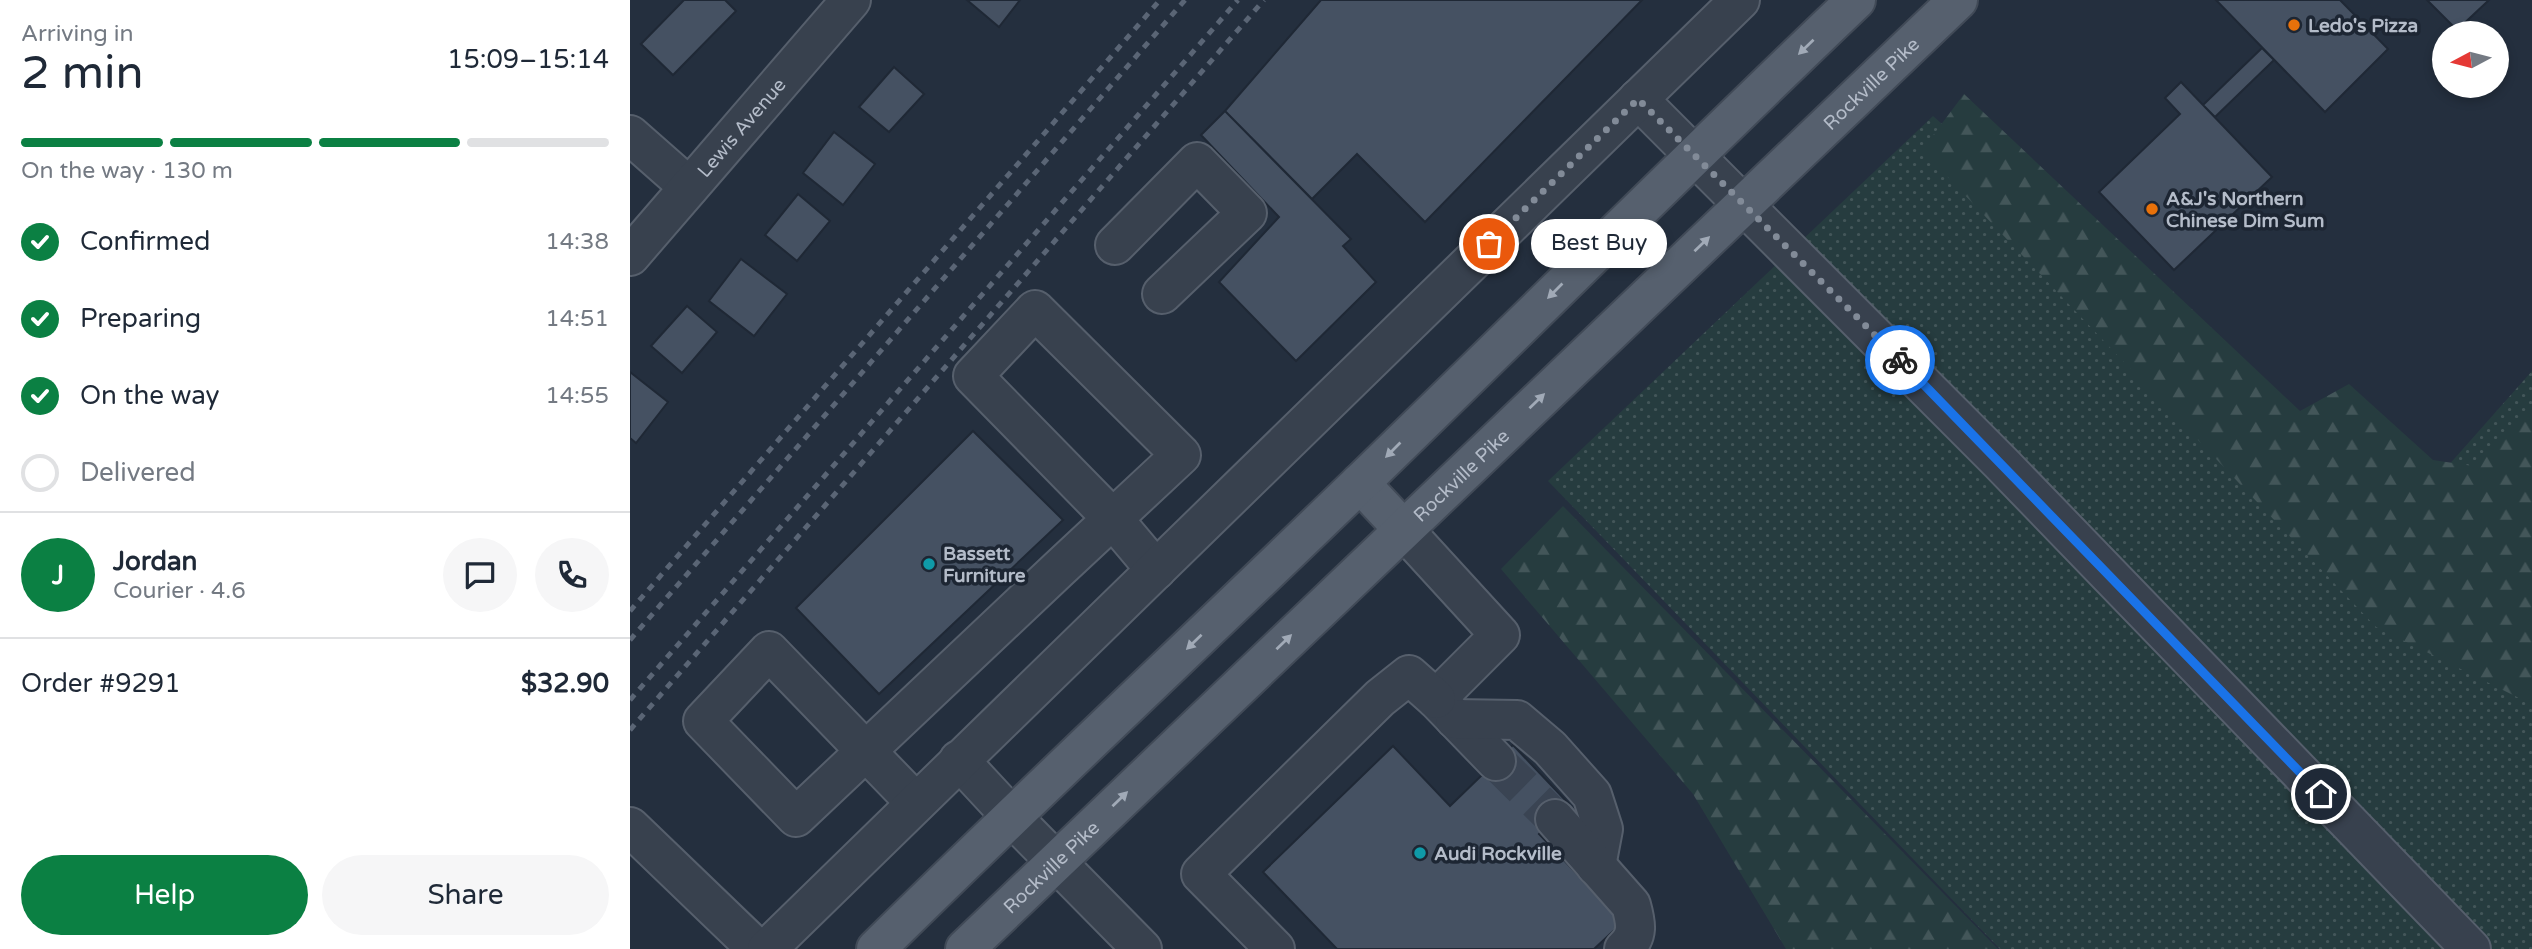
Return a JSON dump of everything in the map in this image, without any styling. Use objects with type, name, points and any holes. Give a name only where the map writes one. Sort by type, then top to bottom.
[{"type":"main road","points":[[876,949],[1856,0]]},
{"type":"main road","name":"Rockville Pike","points":[[965,949],[1958,0]]},
{"type":"main road","points":[[1360,483],[1404,529]]},
{"type":"street","name":"Lewis Avenue","points":[[630,256],[851,0]]},
{"type":"street","points":[[767,949],[1638,99],[1726,5]]},
{"type":"street","points":[[1638,99],[2001,463],[2471,949]]},
{"type":"street","points":[[630,135],[689,187]]},
{"type":"street","points":[[1115,245],[1197,162],[1247,213],[1162,294]]},
{"type":"street","points":[[916,803],[865,751],[1112,519],[1181,455],[1035,310],[973,376],[1112,519],[1156,570]]},
{"type":"street","points":[[1404,529],[1500,635],[1446,709]]},
{"type":"street","points":[[1275,949],[1201,874],[1380,698],[1409,675],[1496,761]]},
{"type":"street","points":[[1446,709],[1517,720],[1550,748],[1592,795],[1603,829],[1596,866]]},
{"type":"street","points":[[960,760],[1011,816],[1142,949]]},
{"type":"street","points":[[1555,819],[1631,905],[1637,923],[1633,941],[1624,949]]},
{"type":"street","points":[[630,827],[757,949]]},
{"type":"green space","points":[[1964,94],[2300,411],[2349,384],[2433,460],[2473,466],[2532,405],[2532,699],[2521,699],[2376,627],[1922,150]]},
{"type":"green space","points":[[1933,116],[2300,440],[2408,511],[2532,371],[2532,949],[2000,949],[1548,481]]},
{"type":"green space","points":[[1563,506],[1998,949],[1786,949],[1693,794],[1501,569]]},
{"type":"building","points":[[684,0],[725,0],[736,11],[673,75],[641,44]]},
{"type":"building","points":[[967,0],[1020,0],[999,27]]},
{"type":"building","points":[[1321,0],[1642,0],[1425,222],[1357,154],[1312,199],[1225,111]]},
{"type":"building","points":[[2216,0],[2340,0],[2388,49],[2325,112]]},
{"type":"building","points":[[2427,0],[2489,0],[2467,21],[2448,21]]},
{"type":"building","points":[[2262,48],[2274,60],[2215,117],[2203,105]]},
{"type":"building","points":[[894,67],[924,94],[889,132],[859,107]]},
{"type":"building","points":[[2181,82],[2272,177],[2174,270],[2099,192],[2180,114],[2165,98]]},
{"type":"building","points":[[1225,111],[1351,239],[1343,246],[1376,282],[1296,361],[1219,282],[1279,217],[1201,135]]},
{"type":"building","points":[[834,132],[875,164],[843,205],[803,173]]},
{"type":"building","points":[[798,194],[830,221],[797,261],[765,235]]},
{"type":"building","points":[[741,259],[787,294],[754,336],[709,301]]},
{"type":"building","points":[[687,306],[717,332],[682,373],[651,346]]},
{"type":"building","points":[[630,372],[668,402],[636,443],[630,438]]},
{"type":"building","name":"Bassett Furniture","points":[[973,431],[1063,520],[879,694],[796,608]]},
{"type":"building","name":"Audi Rockville","points":[[1513,745],[1569,804],[1539,834],[1623,922],[1594,949],[1337,949],[1263,872],[1393,746],[1450,806]]},
{"type":"tunnel","points":[[1496,761],[1555,819]]},
{"type":"railway","points":[[630,611],[1160,0]]},
{"type":"railway","points":[[630,640],[1185,0]]},
{"type":"railway","points":[[630,700],[1238,0]]},
{"type":"railway","points":[[630,730],[1264,0]]},
{"type":"way so far","points":[[1489,244],[1638,99],[1900,360]]},
{"type":"place","name":"Ledo's Pizza","points":[[2294,25]]},
{"type":"place","name":"A&J's Northern Chinese Dim Sum","points":[[2152,209]]},
{"type":"place","name":"Best Buy","points":[[1489,244]]},
{"type":"place","name":"Bassett Furniture","points":[[929,564]]},
{"type":"place","name":"Audi Rockville","points":[[1420,853]]},
{"type":"route","points":[[1900,360],[2321,794]]}]
